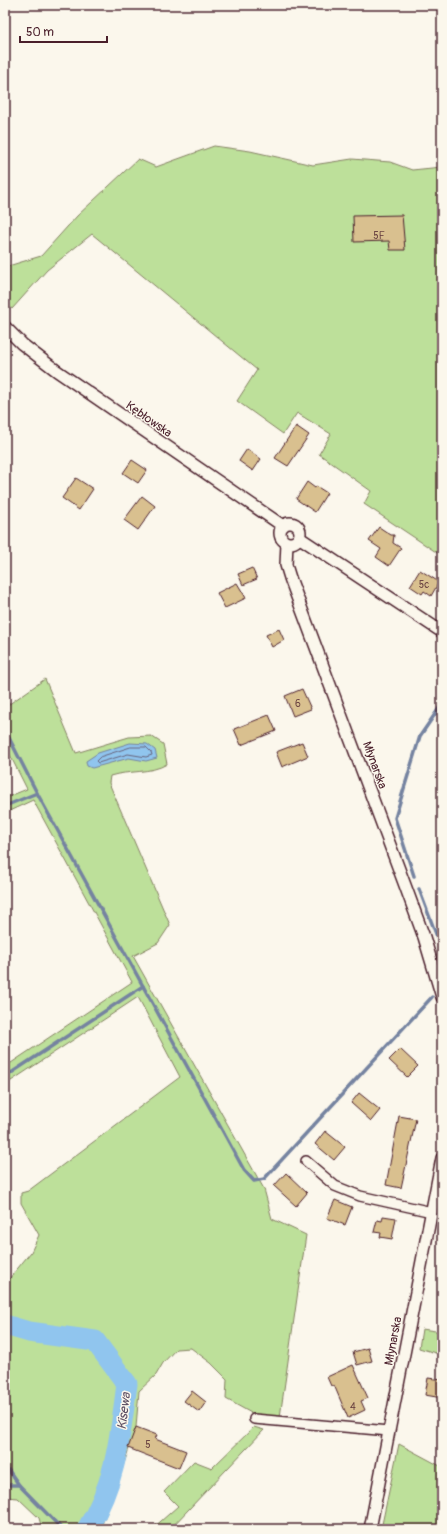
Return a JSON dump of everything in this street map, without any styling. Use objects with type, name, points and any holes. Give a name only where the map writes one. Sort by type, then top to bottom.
[{"type":"street","name":"Kębłowska","points":[[5,327],[22,344],[56,371],[283,526],[290,523],[298,526],[300,529],[300,538],[442,632]]},
{"type":"street","points":[[283,526],[280,534],[281,538],[287,543],[294,543],[300,538]]},
{"type":"street","name":"Młynarska","points":[[287,543],[286,565],[290,578],[401,873],[424,937],[442,997]]},
{"type":"street","name":"Młynarska","points":[[370,1529],[442,1158]]},
{"type":"street","points":[[306,1161],[335,1186],[360,1196],[432,1212]]},
{"type":"street","points":[[254,1419],[389,1431]]},
{"type":"green space","points":[[214,146],[250,151],[313,165],[352,159],[390,162],[412,170],[442,167],[442,556],[364,504],[371,491],[319,454],[331,434],[297,413],[283,434],[237,401],[257,370],[92,234],[47,270],[12,309],[5,301],[5,267],[41,256],[77,216],[138,159],[156,167]]},
{"type":"green space","points":[[45,679],[76,753],[129,737],[151,736],[163,744],[167,764],[147,771],[110,776],[109,783],[170,925],[158,943],[133,956],[264,1189],[272,1219],[306,1235],[280,1417],[253,1414],[226,1399],[227,1379],[211,1363],[191,1348],[176,1349],[163,1363],[156,1375],[139,1391],[136,1427],[112,1500],[100,1529],[42,1529],[39,1518],[18,1498],[5,1497],[5,1282],[31,1252],[39,1235],[21,1203],[21,1193],[28,1191],[180,1077],[138,997],[5,1085],[5,1067],[132,982],[33,800],[5,813],[5,798],[27,789],[5,745],[5,707]]},
{"type":"green space","points":[[422,1329],[442,1332],[442,1355],[419,1348]]},
{"type":"green space","points":[[254,1427],[264,1430],[170,1529],[152,1529],[178,1506],[164,1492],[194,1461],[212,1468]]},
{"type":"green space","points":[[399,1444],[442,1467],[442,1529],[381,1529]]},
{"type":"water","points":[[130,743],[147,744],[155,750],[157,758],[146,761],[129,758],[92,768],[87,766],[86,761],[98,753]]},
{"type":"building","points":[[402,215],[405,250],[390,250],[389,241],[354,242],[353,216]]},
{"type":"building","points":[[296,426],[309,435],[288,466],[275,458]]},
{"type":"building","points":[[247,449],[261,459],[253,471],[239,461]]},
{"type":"building","points":[[132,460],[147,470],[138,483],[123,473]]},
{"type":"building","points":[[76,478],[93,489],[79,510],[62,498]]},
{"type":"building","points":[[307,482],[315,488],[316,486],[327,493],[315,512],[296,499]]},
{"type":"building","points":[[142,496],[155,506],[138,530],[124,520]]},
{"type":"building","points":[[379,527],[391,535],[394,535],[393,543],[401,548],[389,566],[376,557],[381,549],[369,541]]},
{"type":"building","points":[[252,568],[257,579],[243,585],[238,574]]},
{"type":"building","points":[[420,570],[439,582],[431,596],[424,591],[422,594],[410,586]]},
{"type":"building","points":[[237,583],[246,598],[225,608],[217,593]]},
{"type":"building","points":[[279,629],[284,640],[272,647],[266,635]]},
{"type":"building","points":[[302,689],[311,709],[293,716],[285,696]]},
{"type":"building","points":[[269,715],[276,731],[241,745],[234,729]]},
{"type":"building","points":[[302,742],[308,756],[282,767],[276,752]]},
{"type":"building","points":[[400,1049],[418,1066],[407,1077],[389,1060]]},
{"type":"building","points":[[359,1093],[380,1110],[371,1121],[351,1103]]},
{"type":"building","points":[[399,1116],[416,1119],[401,1188],[386,1185]]},
{"type":"building","points":[[325,1131],[345,1147],[334,1160],[315,1144]]},
{"type":"building","points":[[286,1173],[307,1193],[296,1206],[274,1186]]},
{"type":"building","points":[[335,1200],[352,1207],[345,1225],[327,1218]]},
{"type":"building","points":[[383,1216],[396,1218],[392,1239],[380,1237],[381,1233],[374,1232],[377,1220],[382,1221]]},
{"type":"building","points":[[368,1348],[372,1361],[357,1365],[353,1352]]},
{"type":"building","points":[[353,1365],[368,1398],[361,1401],[365,1410],[348,1418],[334,1385],[331,1386],[327,1377]]},
{"type":"building","points":[[428,1378],[442,1380],[442,1398],[425,1395]]},
{"type":"building","points":[[192,1391],[206,1402],[199,1412],[184,1401]]},
{"type":"building","points":[[136,1427],[157,1435],[155,1439],[186,1451],[179,1468],[128,1448]]},
{"type":"waterway","points":[[414,876],[395,818],[420,736],[442,704]]},
{"type":"waterway","points":[[5,730],[37,793],[244,1170],[254,1181],[264,1179],[432,997]]},
{"type":"waterway","points":[[5,806],[37,793]]},
{"type":"waterway","points":[[419,889],[442,950]]},
{"type":"waterway","points":[[5,1077],[143,986]]},
{"type":"waterway","name":"Kisewa","points":[[5,1325],[29,1332],[95,1341],[127,1384],[119,1441],[111,1477],[97,1512],[87,1529]]},
{"type":"waterway","points":[[5,1465],[19,1485],[62,1529]]},
{"type":"waterway","points":[[5,1485],[19,1485]]}]
